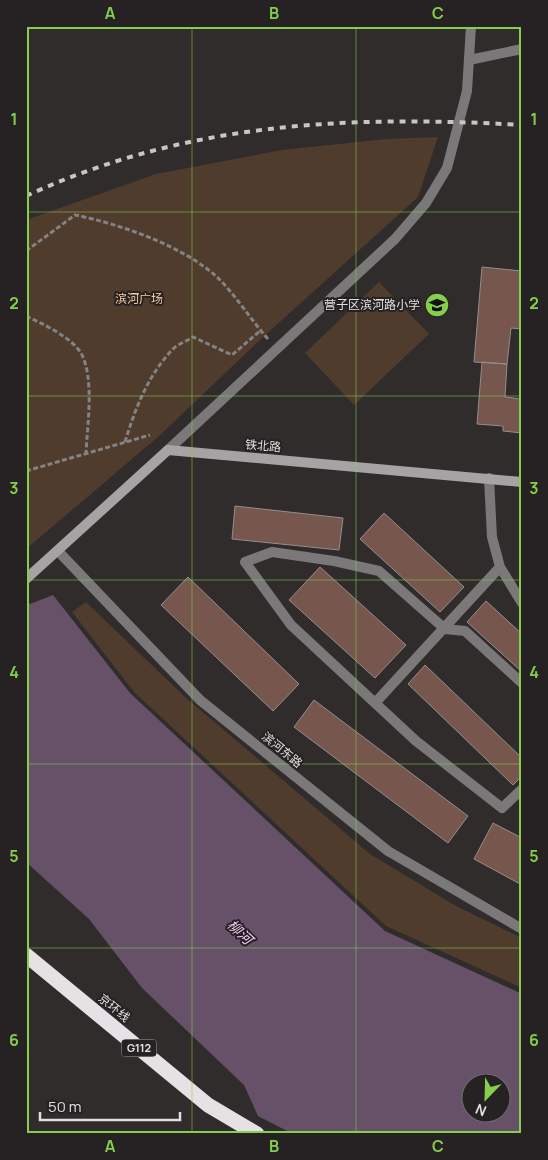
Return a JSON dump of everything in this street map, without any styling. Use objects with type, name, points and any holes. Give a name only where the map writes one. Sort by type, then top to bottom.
[{"type":"highway","name":"京环线","points":[[26,955],[208,1105],[257,1134]]},
{"type":"street","points":[[26,579],[46,563],[395,239],[426,203],[447,168],[467,91],[471,26]]},
{"type":"street","points":[[469,60],[522,50]]},
{"type":"street","name":"铁北路","points":[[168,450],[522,482]]},
{"type":"street","points":[[489,478],[492,537],[500,567],[522,603]]},
{"type":"street","name":"滨河东路","points":[[58,551],[208,706],[388,852],[522,929]]},
{"type":"street","points":[[522,683],[466,630],[445,629],[379,572],[334,561],[272,552],[245,562],[291,625],[416,741],[502,808],[522,789]]},
{"type":"street","points":[[375,703],[500,567]]},
{"type":"path","points":[[26,252],[75,215],[90,218],[177,248],[217,278],[276,349]]},
{"type":"path","points":[[26,316],[70,341],[81,353],[88,376],[86,454]]},
{"type":"path","points":[[125,442],[137,405],[153,376],[174,348],[193,337],[232,355],[260,331]]},
{"type":"path","points":[[26,471],[150,435]]},
{"type":"green space","name":"滨河广场","points":[[438,137],[418,197],[261,339],[158,437],[26,549],[26,220],[156,174],[282,150],[386,139]]},
{"type":"green space","points":[[379,282],[429,334],[354,405],[305,353]]},
{"type":"green space","points":[[86,602],[185,697],[370,854],[456,906],[522,938],[522,988],[386,926],[134,692],[72,612]]},
{"type":"water","name":"柳河","points":[[53,595],[130,693],[385,931],[522,994],[522,1134],[293,1134],[258,1116],[244,1085],[142,988],[89,919],[26,862],[26,600],[30,604]]},
{"type":"building","points":[[482,267],[522,271],[522,329],[511,328],[507,364],[474,362]]},
{"type":"building","points":[[482,362],[507,364],[505,397],[522,399],[522,433],[503,431],[503,426],[477,424]]},
{"type":"building","points":[[235,506],[343,518],[339,550],[232,539]]},
{"type":"building","points":[[384,513],[464,587],[440,612],[360,539]]},
{"type":"building","points":[[320,567],[406,645],[375,678],[289,600]]},
{"type":"building","points":[[188,577],[299,684],[273,711],[161,605]]},
{"type":"building","points":[[486,601],[522,634],[522,672],[467,622]]},
{"type":"building","points":[[425,665],[522,758],[522,776],[513,785],[408,684]]},
{"type":"building","points":[[314,700],[468,816],[448,843],[294,727]]},
{"type":"building","points":[[493,823],[522,838],[522,885],[474,859]]},
{"type":"railway","points":[[26,196],[86,171],[147,152],[208,138],[269,129],[394,121],[522,125]]},
{"type":"place","name":"营子区滨河路小学","points":[[437,305]]}]
